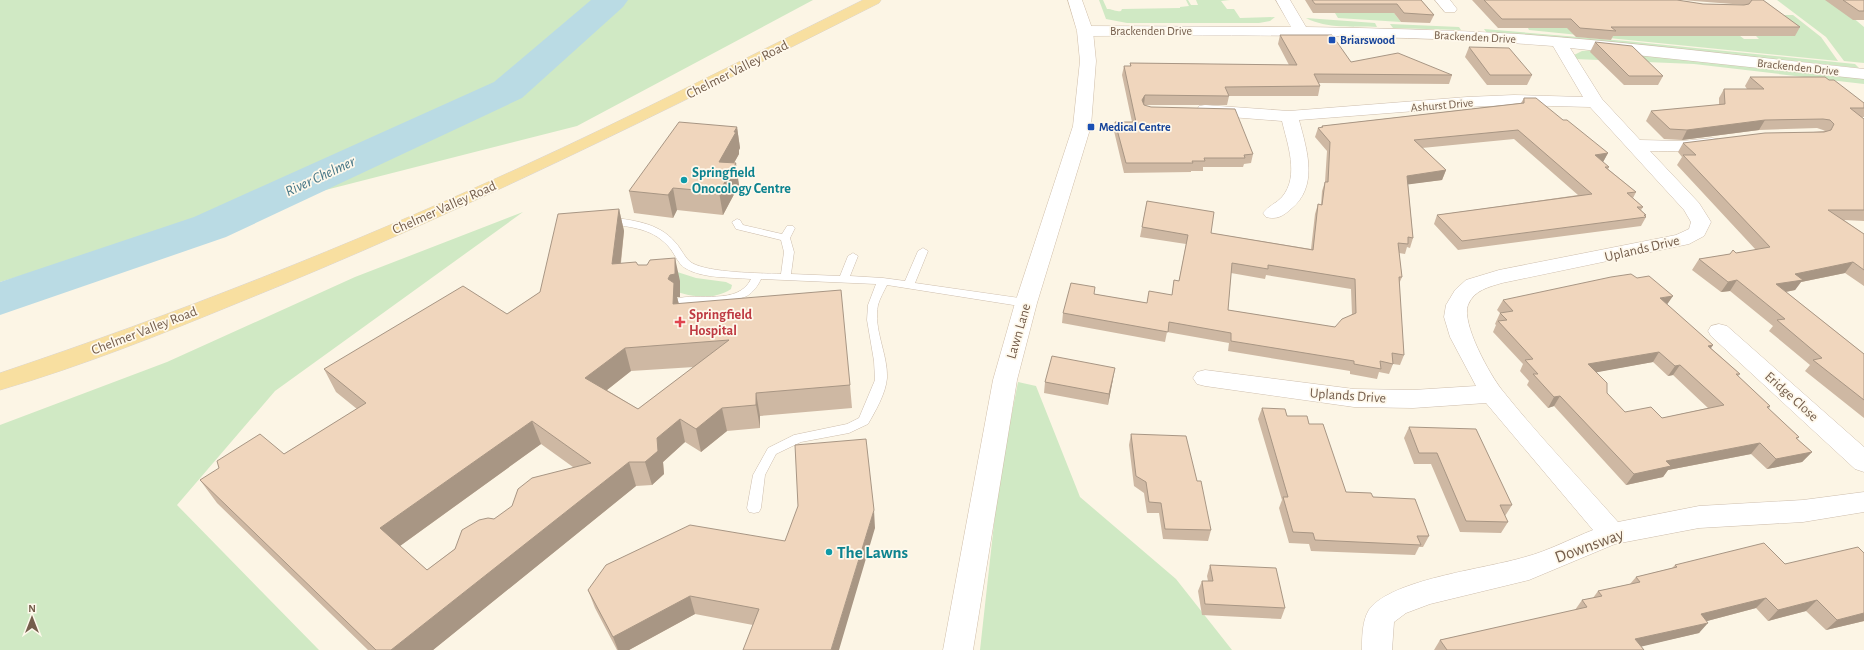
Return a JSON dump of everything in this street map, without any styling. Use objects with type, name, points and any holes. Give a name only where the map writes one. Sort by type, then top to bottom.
[{"type":"main road","name":"Chelmer Valley Road","points":[[0,382],[75,357],[208,306],[404,226],[526,172],[636,119],[874,0]]},
{"type":"street","points":[[1283,0],[1301,31]]},
{"type":"street","name":"Lawn Lane","points":[[958,650],[1005,380],[1026,303],[1082,126],[1088,61],[1083,24],[1068,1]]},
{"type":"street","name":"Brackenden Drive","points":[[1083,24],[1471,36],[1559,43],[1864,74]]},
{"type":"street","name":"Uplands Drive","points":[[1559,43],[1595,102],[1692,207],[1701,222],[1697,232],[1682,240],[1499,277],[1473,285],[1463,295],[1457,305],[1455,317],[1461,337],[1492,394],[1612,534]]},
{"type":"street","name":"Ashurst Drive","points":[[1186,110],[1250,112],[1289,116],[1319,115],[1467,102],[1514,100],[1595,102]]},
{"type":"street","points":[[1273,213],[1292,198],[1299,181],[1301,165],[1289,116]]},
{"type":"street","points":[[1635,145],[1706,144],[1729,139]]},
{"type":"street","name":"Eridge Close","points":[[1719,331],[1864,462]]},
{"type":"street","name":"Uplands Drive","points":[[1205,378],[1354,398],[1413,399],[1492,394]]},
{"type":"street","name":"Downsway","points":[[1377,650],[1377,636],[1381,616],[1396,604],[1428,592],[1528,568],[1612,534],[1699,517],[1803,511],[1864,502]]},
{"type":"lane","points":[[594,221],[616,221],[638,224],[658,233],[671,244],[687,265],[702,271],[757,276],[883,281],[1026,303]]},
{"type":"lane","points":[[738,222],[739,226],[749,230],[785,238],[789,245],[790,260],[785,277]]},
{"type":"lane","points":[[785,238],[790,228]]},
{"type":"lane","points":[[909,284],[922,252]]},
{"type":"lane","points":[[668,262],[681,256]]},
{"type":"lane","points":[[844,279],[853,256]]},
{"type":"lane","points":[[679,301],[703,301],[741,294],[751,287],[757,276]]},
{"type":"lane","points":[[754,508],[759,475],[772,451],[798,438],[849,428],[864,420],[875,398],[881,380],[880,361],[874,338],[872,320],[873,305],[883,281]]},
{"type":"green space","points":[[0,0],[813,0],[577,126],[196,223],[0,282]]},
{"type":"green space","points":[[1099,0],[1103,0],[1107,9],[1121,11],[1122,9],[1180,8],[1189,6],[1186,0],[1188,0],[1191,5],[1198,5],[1196,0],[1230,0],[1221,1],[1227,9],[1234,9],[1240,18],[1275,17],[1270,21],[1259,23],[1127,23],[1106,19]]},
{"type":"green space","points":[[1528,0],[1722,22],[1744,39],[1759,39],[1756,36],[1766,36],[1753,25],[1768,36],[1794,36],[1778,15],[1793,15],[1821,37],[1838,61],[1529,30],[1528,28],[1540,28]]},
{"type":"green space","points":[[1777,0],[1832,0],[1864,27],[1864,63],[1844,61],[1826,37]]},
{"type":"green space","points":[[1335,13],[1394,13],[1401,22],[1338,18]]},
{"type":"green space","points":[[1306,18],[1375,23],[1377,27],[1350,27],[1323,24]]},
{"type":"green space","points":[[1390,24],[1459,27],[1461,30],[1393,28]]},
{"type":"green space","points":[[1484,29],[1626,41],[1855,64],[1859,68],[1647,46],[1487,33]]},
{"type":"green space","points":[[1595,50],[1864,78],[1864,84],[1694,64],[1575,59],[1572,56],[1582,51]]},
{"type":"green space","points":[[523,212],[275,391],[177,505],[319,650],[0,650],[0,425],[167,362],[355,277]]},
{"type":"green space","points":[[671,270],[696,278],[726,282],[732,285],[731,289],[714,296],[705,297],[687,295],[661,286]]},
{"type":"green space","points":[[1018,382],[1036,386],[1080,497],[1176,579],[1232,650],[980,650],[999,479]]},
{"type":"building","points":[[1312,0],[1421,0],[1434,15],[1404,13],[1397,4],[1315,4]]},
{"type":"building","points":[[1484,0],[1677,0],[1703,4],[1744,5],[1749,4],[1752,0],[1763,0],[1800,27],[1611,27],[1616,31],[1580,28],[1571,19],[1502,19]]},
{"type":"building","points":[[1843,0],[1864,0],[1864,11],[1859,11]]},
{"type":"building","points":[[1280,35],[1332,35],[1351,62],[1398,53],[1452,75],[1314,74],[1320,86],[1225,87],[1229,96],[1145,95],[1142,100],[1144,105],[1151,107],[1235,109],[1253,154],[1244,155],[1245,158],[1204,158],[1205,161],[1192,161],[1193,163],[1126,163],[1115,122],[1136,122],[1124,66],[1131,66],[1130,63],[1297,65]]},
{"type":"building","points":[[1595,42],[1632,46],[1663,76],[1629,76]]},
{"type":"building","points":[[1469,47],[1509,48],[1532,75],[1490,75]]},
{"type":"building","points":[[1750,77],[1825,77],[1829,80],[1834,80],[1864,103],[1864,108],[1850,108],[1864,119],[1864,210],[1828,210],[1864,234],[1864,270],[1853,262],[1795,274],[1803,280],[1776,284],[1864,354],[1864,400],[1813,360],[1822,358],[1777,320],[1785,319],[1737,280],[1728,282],[1699,259],[1730,254],[1733,250],[1736,253],[1770,247],[1683,155],[1696,155],[1683,143],[1765,133],[1824,132],[1831,130],[1834,124],[1830,120],[1823,119],[1765,120],[1687,130],[1670,129],[1651,111],[1725,104],[1724,89],[1764,89]]},
{"type":"building","points":[[1524,98],[1536,98],[1563,120],[1567,120],[1608,153],[1595,155],[1609,167],[1605,167],[1636,192],[1627,193],[1643,207],[1637,207],[1646,215],[1644,215],[1646,217],[1462,241],[1437,215],[1592,194],[1518,130],[1414,140],[1446,170],[1407,176],[1413,238],[1408,237],[1408,244],[1398,243],[1402,277],[1399,277],[1404,355],[1392,353],[1393,364],[1380,361],[1381,369],[1354,364],[1354,361],[1231,341],[1231,333],[1169,322],[1168,332],[1063,313],[1071,283],[1095,287],[1094,294],[1147,303],[1149,291],[1172,295],[1174,280],[1179,281],[1188,235],[1142,227],[1147,201],[1214,212],[1211,233],[1313,250],[1318,204],[1322,205],[1325,182],[1328,182],[1330,142],[1318,128],[1323,127],[1322,126],[1524,103]],"holes":[[[1232,263],[1268,269],[1268,265],[1355,279],[1356,313],[1342,319],[1335,327],[1228,310]]]},
{"type":"building","points":[[679,122],[737,127],[734,132],[736,132],[719,162],[736,163],[719,192],[673,188],[668,195],[629,191]]},
{"type":"building","name":"Springfield Hospital","points":[[619,209],[612,264],[636,262],[638,265],[647,265],[650,260],[675,258],[675,274],[670,275],[668,279],[674,283],[673,304],[841,290],[850,385],[756,393],[756,405],[722,408],[696,429],[680,419],[657,438],[658,451],[645,462],[629,462],[391,650],[376,650],[200,480],[219,468],[217,461],[260,434],[284,454],[366,403],[324,369],[463,286],[507,314],[540,292],[558,214]],"holes":[[[729,340],[638,409],[585,378],[625,348]],[[532,421],[591,463],[532,478],[518,489],[512,506],[494,519],[488,518],[479,520],[462,530],[455,549],[427,570],[380,528]]]},
{"type":"building","points":[[1631,274],[1637,278],[1649,276],[1673,296],[1660,298],[1713,345],[1708,346],[1740,374],[1736,374],[1770,406],[1767,407],[1799,437],[1796,438],[1812,452],[1776,459],[1760,443],[1666,461],[1671,466],[1634,474],[1560,396],[1554,397],[1533,374],[1538,374],[1525,360],[1533,359],[1498,321],[1507,320],[1500,313],[1513,311],[1503,300]],"holes":[[[1659,352],[1675,366],[1680,365],[1724,405],[1662,418],[1651,407],[1625,412],[1607,393],[1607,383],[1588,364]]]},
{"type":"building","points":[[1052,356],[1115,368],[1109,394],[1045,382]]},
{"type":"building","points":[[1262,408],[1285,409],[1287,416],[1307,416],[1309,424],[1323,424],[1346,492],[1371,493],[1373,497],[1415,499],[1429,536],[1417,536],[1421,545],[1315,540],[1313,533],[1293,532],[1283,497],[1288,497]]},
{"type":"building","points":[[1409,427],[1476,429],[1512,505],[1500,505],[1508,522],[1466,521],[1437,453],[1419,453]]},
{"type":"building","points":[[1131,434],[1186,436],[1197,481],[1201,481],[1211,530],[1165,529],[1161,503],[1149,502],[1146,482],[1136,476]]},
{"type":"building","name":"The Lawns","points":[[866,439],[874,510],[831,650],[743,650],[759,609],[690,596],[613,637],[588,590],[606,565],[690,525],[785,541],[798,506],[795,445]]},
{"type":"building","points":[[1764,543],[1785,564],[1858,547],[1864,553],[1864,613],[1837,620],[1817,600],[1778,610],[1766,598],[1701,614],[1708,623],[1635,639],[1644,650],[1447,650],[1440,640],[1587,607],[1582,600],[1602,596],[1598,591],[1640,582],[1636,577],[1677,567],[1675,565]]},
{"type":"building","points":[[1210,565],[1276,568],[1285,608],[1205,604],[1202,581],[1213,581]]},
{"type":"waterway","name":"River Chelmer","points":[[0,299],[210,227],[508,90],[611,0]]},
{"type":"place","name":"Briarswood","points":[[1332,40]]},
{"type":"place","name":"Medical Centre","points":[[1091,127]]},
{"type":"place","name":"Springfield Onocology Centre","points":[[684,180]]},
{"type":"place","name":"Springfield Hospital","points":[[680,322]]},
{"type":"place","name":"The Lawns","points":[[829,552]]}]
